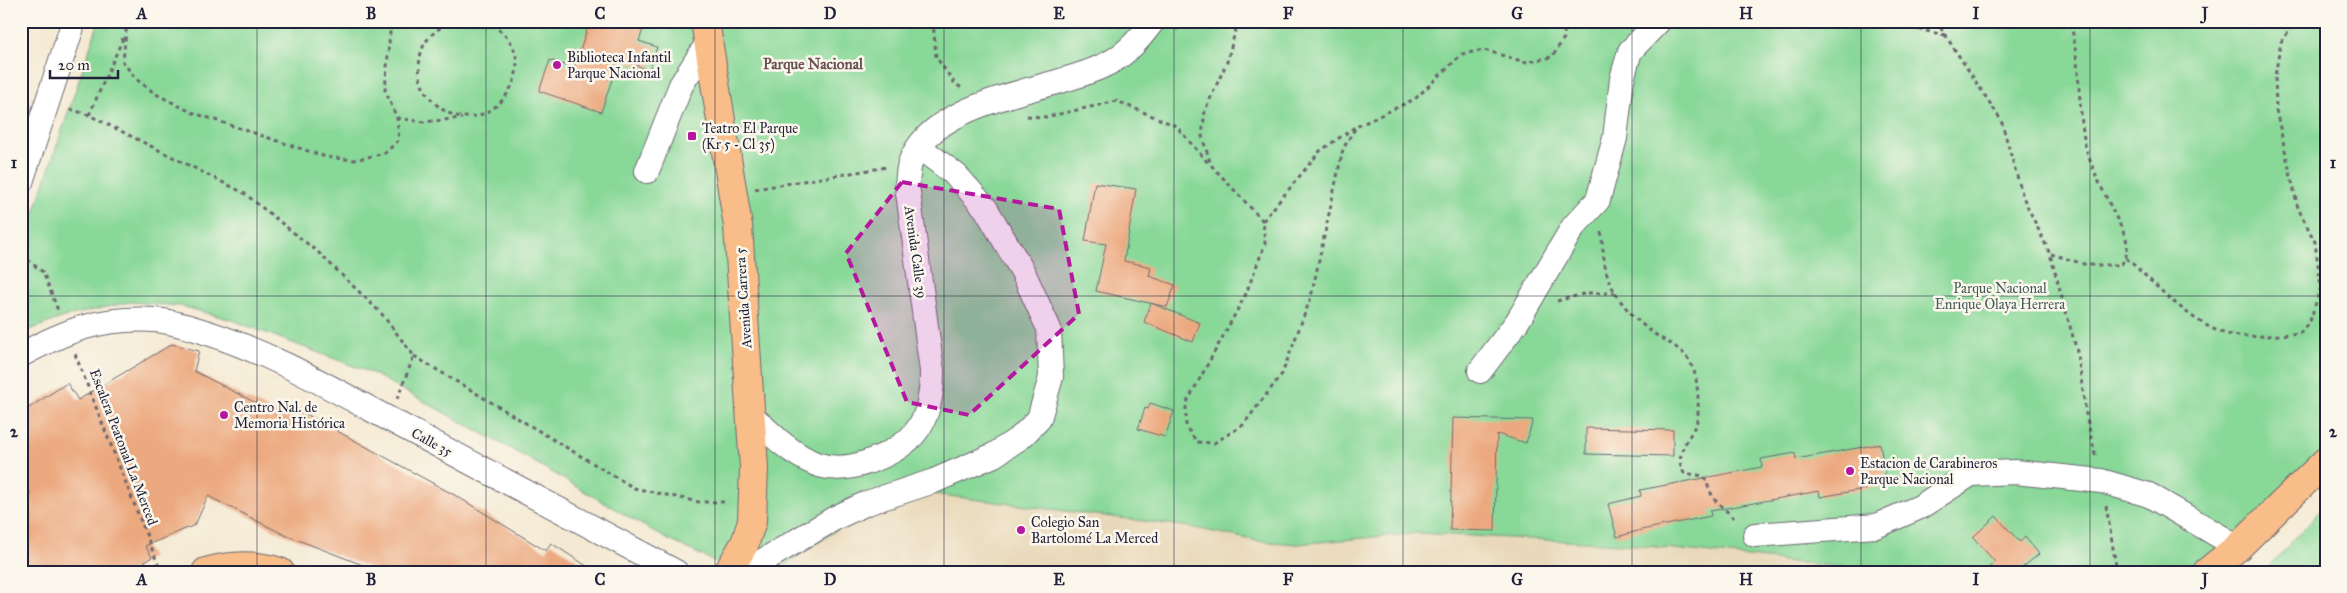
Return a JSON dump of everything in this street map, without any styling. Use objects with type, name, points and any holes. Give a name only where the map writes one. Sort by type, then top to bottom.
[{"type":"main road","name":"Avenida Carrera 5","points":[[707,31],[734,192],[742,274],[754,468],[752,521],[745,543],[728,572]]},
{"type":"main road","points":[[2207,572],[2238,547],[2326,461]]},
{"type":"main road","points":[[206,572],[219,568],[249,566],[280,572]]},
{"type":"street","points":[[21,182],[74,21]]},
{"type":"street","points":[[744,572],[835,518],[866,503],[934,481],[994,455],[1021,437],[1039,419],[1051,377],[1050,329],[1023,272],[986,209],[956,175],[915,155],[927,136],[954,116],[988,102],[1064,81],[1109,63],[1134,45],[1153,21]]},
{"type":"street","points":[[1480,371],[1517,322],[1573,227],[1598,200],[1615,138],[1622,79],[1630,51],[1659,21]]},
{"type":"street","points":[[648,171],[681,85],[707,31]]},
{"type":"street","name":"Avenida Calle 39","points":[[750,413],[772,435],[792,451],[816,464],[836,468],[857,466],[886,455],[908,441],[919,427],[932,396],[932,371],[907,186],[915,155]]},
{"type":"street","name":"Calle 35","points":[[21,355],[66,331],[95,324],[122,320],[155,320],[181,324],[277,360],[676,572]]},
{"type":"street","points":[[1755,535],[1876,526],[1920,507],[1971,474],[2015,472],[2101,481],[2149,495],[2238,547]]},
{"type":"path","points":[[89,115],[129,21]]},
{"type":"path","points":[[126,31],[123,62],[136,78],[156,94],[191,112],[326,157],[356,160],[385,153],[399,140],[397,118],[385,90],[391,21]]},
{"type":"path","points":[[454,21],[445,24],[432,34],[423,47],[419,62],[420,78],[426,93],[436,105],[450,113],[465,118]]},
{"type":"path","points":[[397,118],[424,122],[482,115],[497,107],[508,96],[515,81],[517,65],[513,49],[505,35],[484,21]]},
{"type":"path","points":[[933,21],[936,57],[955,84],[988,102]]},
{"type":"path","points":[[1210,165],[1202,136],[1205,110],[1227,62],[1238,21]]},
{"type":"path","points":[[1263,221],[1320,151],[1356,127],[1415,99],[1462,54],[1484,50],[1525,62],[1552,57],[1564,38],[1565,21]]},
{"type":"path","points":[[1879,21],[1946,35]]},
{"type":"path","points":[[1936,21],[2001,120],[2023,197],[2050,254],[2078,355],[2086,414],[2101,481],[2117,572]]},
{"type":"path","points":[[2050,254],[2087,265],[2121,265],[2126,258],[2128,249],[2126,238],[2090,159],[2084,141],[2075,39],[2070,21]]},
{"type":"path","points":[[2126,258],[2196,320],[2227,334],[2259,336],[2300,333],[2310,321],[2321,286],[2315,242],[2298,208],[2276,110],[2275,76],[2282,42],[2296,21]]},
{"type":"path","points":[[1022,116],[1046,117],[1117,101],[1176,126],[1263,221],[1265,244],[1244,296],[1186,404],[1186,426],[1197,442],[1214,443],[1243,425],[1282,374],[1311,297],[1343,149],[1356,127]]},
{"type":"path","points":[[48,102],[89,115],[244,193],[319,253],[381,313],[414,356],[634,488],[699,502],[754,502]]},
{"type":"path","points":[[734,192],[915,155]]},
{"type":"path","points":[[1598,200],[1606,272],[1615,293],[1647,328],[1657,336],[1673,344],[1689,360],[1695,372],[1698,398],[1696,423],[1687,435],[1682,447],[1682,470],[1684,473],[1704,476],[1713,498],[1755,535]]},
{"type":"path","name":"Escalera Peatonal La Merced","points":[[21,255],[43,272],[161,572]]},
{"type":"path","points":[[1551,303],[1587,293],[1615,293]]},
{"type":"path","points":[[389,419],[414,356]]},
{"type":"highlighted area","points":[[902,182],[1059,209],[1079,314],[969,415],[907,402],[846,253]]},
{"type":"shaded area","name":"Colegio San Bartolomé La Merced","points":[[910,491],[1190,527],[1258,541],[1298,544],[1418,533],[1468,535],[1555,542],[1638,545],[1885,572],[775,572],[848,522]]},
{"type":"green space","name":"Parque Nacional Enrique Olaya Herrera","points":[[99,21],[2326,21],[2326,455],[2295,490],[2186,572],[1885,572],[1638,545],[1418,533],[1298,544],[1258,541],[1190,527],[910,491],[848,522],[775,572],[737,572],[665,538],[529,459],[372,373],[232,320],[181,306],[130,302],[67,316],[21,333],[21,252]]},
{"type":"green space","points":[[2326,504],[2326,572],[2265,572],[2266,570]]},
{"type":"building","name":"Biblioteca Infantil Parque Nacional","points":[[590,21],[646,21],[639,41],[657,47],[649,70],[619,59],[601,112],[539,91],[550,60],[574,68]]},
{"type":"building","points":[[1095,183],[1136,189],[1124,261],[1151,267],[1149,276],[1175,285],[1167,307],[1096,291],[1106,244],[1085,241]]},
{"type":"building","points":[[1151,303],[1200,323],[1193,342],[1144,322]]},
{"type":"building","points":[[172,344],[199,351],[194,371],[279,415],[286,403],[458,497],[546,551],[551,543],[596,572],[381,572],[285,535],[208,496],[195,525],[145,546],[152,557],[129,572],[21,572],[21,500],[31,494],[21,479],[21,413],[67,383],[78,400]]},
{"type":"building","points":[[1150,403],[1174,411],[1165,437],[1138,429],[1145,408],[1148,409]]},
{"type":"building","points":[[1453,418],[1533,420],[1526,443],[1497,434],[1495,531],[1450,530]]},
{"type":"building","points":[[1586,428],[1673,430],[1673,456],[1586,454]]},
{"type":"building","points":[[1880,444],[1887,485],[1820,497],[1819,491],[1710,511],[1711,516],[1641,530],[1617,537],[1608,504],[1641,496],[1640,490],[1762,467],[1761,459],[1795,453],[1796,459]]},
{"type":"building","points":[[1996,516],[2020,542],[2025,537],[2039,554],[2017,572],[1984,572],[1995,562],[1973,537]]},
{"type":"place","name":"Biblioteca Infantil Parque Nacional","points":[[557,65]]},
{"type":"place","name":"Teatro El Parque (Kr 5 - Cl 35)","points":[[692,136]]},
{"type":"place","name":"Centro Nal. de Memoria Histórica","points":[[224,415]]},
{"type":"place","name":"Estacion de Carabineros Parque Nacional","points":[[1850,471]]},
{"type":"place","name":"Colegio San Bartolomé La Merced","points":[[1021,530]]},
{"type":"district","name":"Parque Nacional","points":[[813,64]]}]
